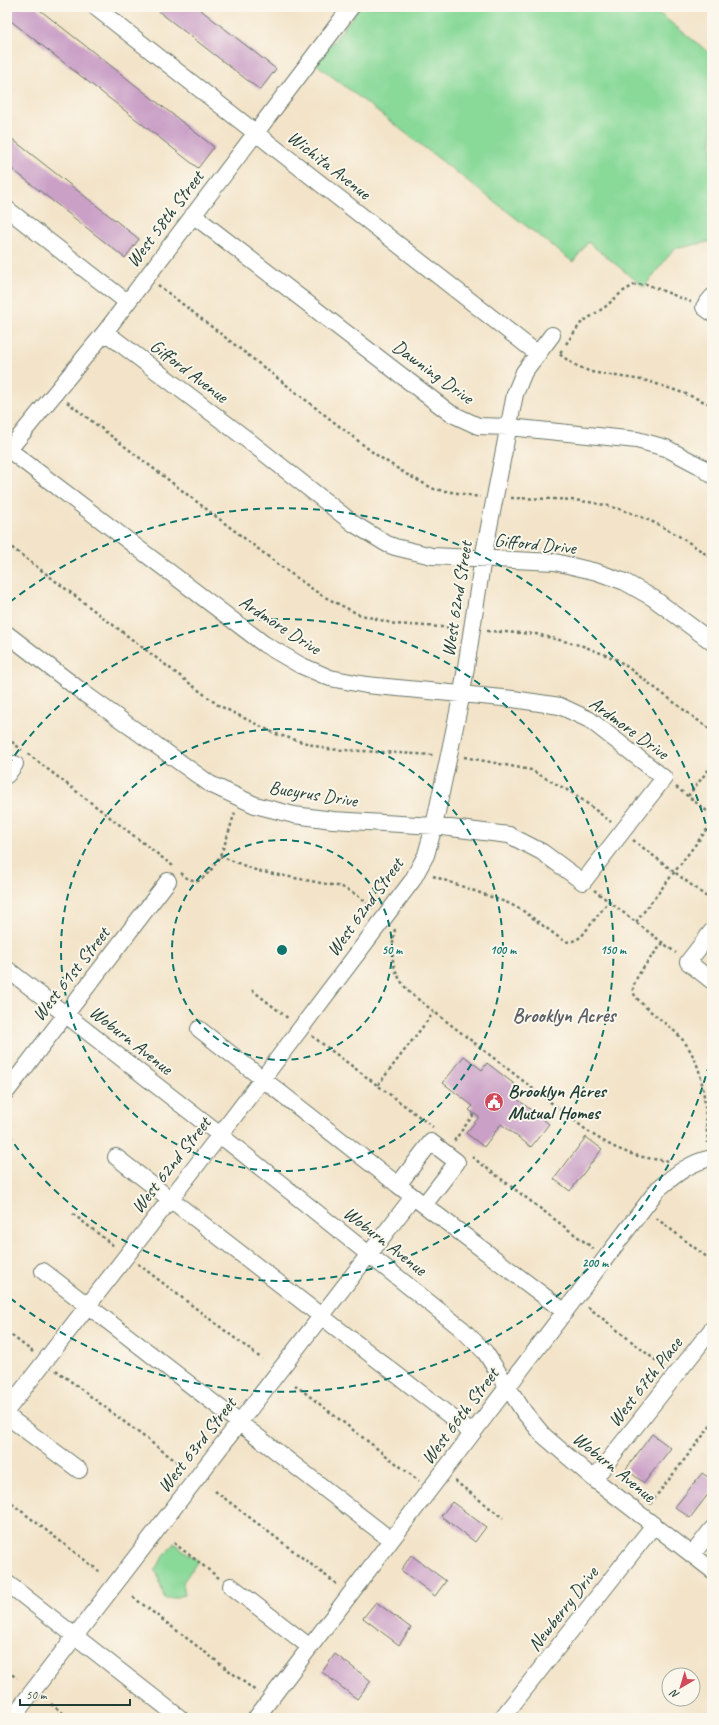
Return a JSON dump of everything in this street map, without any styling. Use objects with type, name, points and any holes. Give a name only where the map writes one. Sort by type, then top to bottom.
[{"type":"street","name":"Wichita Avenue","points":[[95,7],[538,354]]},
{"type":"street","name":"West 58th Street","points":[[8,451],[105,332],[126,302],[351,7]]},
{"type":"street","points":[[7,209],[126,302]]},
{"type":"street","name":"Dawning Drive","points":[[193,215],[450,413],[478,426],[509,427],[637,440],[666,448],[700,466],[712,475]]},
{"type":"street","name":"Gifford Avenue","points":[[105,332],[249,441]]},
{"type":"street","name":"West 62nd Street","points":[[7,1410],[220,1135],[412,881],[426,855],[434,826],[462,693],[483,558],[515,394],[524,372],[552,335]]},
{"type":"street","name":"Gifford Drive","points":[[249,441],[354,524],[387,544],[432,556],[555,562],[597,572],[625,582],[653,598],[712,642]]},
{"type":"street","name":"Ardmore Drive","points":[[8,451],[264,644],[300,665],[330,678],[366,685],[462,693],[560,706],[590,720],[664,778],[622,829]]},
{"type":"street","name":"Bucyrus Drive","points":[[7,634],[174,759],[210,784],[255,805],[294,815],[334,820],[434,826],[509,835],[542,852],[583,882]]},
{"type":"street","points":[[583,882],[622,829]]},
{"type":"street","name":"West 61st Street","points":[[7,1091],[168,881]]},
{"type":"street","points":[[712,931],[688,962],[712,981]]},
{"type":"street","name":"Woburn Avenue","points":[[7,969],[220,1135],[462,1329],[485,1352],[507,1387],[543,1435],[594,1479],[712,1570]]},
{"type":"street","points":[[199,1030],[564,1312]]},
{"type":"street","name":"West 63rd Street","points":[[12,1718],[369,1255],[457,1162],[431,1142],[398,1185]]},
{"type":"street","name":"West 66th Street","points":[[256,1718],[658,1190],[678,1172],[699,1160],[710,1150]]},
{"type":"street","points":[[116,1157],[472,1433]]},
{"type":"street","points":[[43,1271],[391,1540]]},
{"type":"street","name":"West 67th Place","points":[[594,1479],[712,1329]]},
{"type":"street","points":[[7,1416],[78,1470]]},
{"type":"street","name":"Newberry Drive","points":[[502,1718],[654,1525]]},
{"type":"street","points":[[692,1555],[712,1529]]},
{"type":"street","points":[[7,1584],[180,1718]]},
{"type":"street","points":[[231,1586],[310,1647]]},
{"type":"path","points":[[147,276],[375,454],[406,474],[434,489],[480,497]]},
{"type":"path","points":[[709,306],[646,284],[634,285],[622,292],[605,307],[580,323],[559,354],[575,365],[591,372],[648,381],[686,394],[712,406]]},
{"type":"path","points":[[55,393],[321,596],[358,614],[396,624],[457,628]]},
{"type":"path","points":[[510,498],[581,501],[621,509],[666,528],[712,559]]},
{"type":"path","points":[[7,544],[218,705],[276,734],[326,749],[435,755]]},
{"type":"path","points":[[486,631],[536,634],[583,646],[618,660],[712,731]]},
{"type":"path","points":[[7,738],[188,879],[198,881],[212,870],[220,856],[240,798]]},
{"type":"path","points":[[464,757],[531,770],[576,795],[622,829],[712,901]]},
{"type":"path","points":[[688,796],[712,765]]},
{"type":"path","points":[[664,778],[712,815]]},
{"type":"path","points":[[636,922],[712,823]]},
{"type":"path","points":[[220,856],[258,872],[342,887],[357,895],[373,908]]},
{"type":"path","points":[[434,876],[508,903],[522,910],[565,942],[573,941],[581,937],[608,901]]},
{"type":"path","points":[[583,882],[688,962]]},
{"type":"path","points":[[395,925],[391,951],[394,967],[402,983],[410,993],[589,1132],[610,1146],[632,1155],[672,1161]]},
{"type":"path","points":[[663,943],[634,982],[633,992],[638,1001],[682,1038],[694,1057],[701,1079],[710,1150]]},
{"type":"path","points":[[252,990],[289,1018]]},
{"type":"path","points":[[378,1085],[434,1012]]},
{"type":"path","points":[[453,1143],[474,1114]]},
{"type":"path","points":[[73,1214],[114,1246]]},
{"type":"path","points":[[656,1218],[712,1261]]},
{"type":"path","points":[[137,1263],[262,1359]]},
{"type":"path","points":[[588,1307],[676,1376]]},
{"type":"path","points":[[7,1332],[33,1352]]},
{"type":"path","points":[[56,1369],[181,1465]]},
{"type":"path","points":[[295,1385],[419,1481]]},
{"type":"path","points":[[650,1504],[712,1424]]},
{"type":"path","points":[[455,1481],[503,1518]]},
{"type":"path","points":[[215,1491],[339,1586]]},
{"type":"path","points":[[7,1500],[99,1571]]},
{"type":"path","points":[[174,1543],[231,1586]]},
{"type":"path","points":[[133,1597],[257,1693]]},
{"type":"path","points":[[7,1670],[17,1678]]},
{"type":"path","points":[[51,1704],[69,1718]]},
{"type":"green space","points":[[360,7],[651,7],[712,55],[712,241],[674,249],[644,287],[588,242],[573,262],[316,64]]},
{"type":"green space","points":[[174,1543],[198,1561],[183,1582],[185,1595],[165,1600],[157,1573],[154,1570]]},
{"type":"building","points":[[7,7],[36,7],[214,147],[198,168],[7,18]]},
{"type":"building","points":[[153,7],[197,7],[276,69],[260,90]]},
{"type":"building","points":[[7,135],[139,239],[125,258],[7,165]]},
{"type":"building","name":"Brooklyn Acres Mutual Homes","points":[[464,1056],[482,1070],[487,1063],[522,1090],[516,1098],[549,1124],[531,1147],[501,1124],[484,1147],[466,1133],[479,1117],[469,1110],[473,1106],[443,1083]]},
{"type":"building","points":[[586,1137],[602,1149],[570,1191],[554,1179]]},
{"type":"building","points":[[652,1434],[671,1448],[644,1483],[626,1469]]},
{"type":"building","points":[[702,1473],[712,1480],[712,1489],[690,1518],[675,1507]]},
{"type":"building","points":[[452,1502],[486,1527],[475,1542],[441,1516]]},
{"type":"building","points":[[411,1555],[446,1581],[435,1596],[401,1570]]},
{"type":"building","points":[[376,1602],[411,1628],[399,1645],[363,1618]]},
{"type":"building","points":[[335,1654],[371,1681],[357,1699],[322,1672]]},
{"type":"place","name":"Brooklyn Acres Mutual Homes","points":[[494,1102]]},
{"type":"district","name":"Brooklyn Acres","points":[[564,1015]]}]
